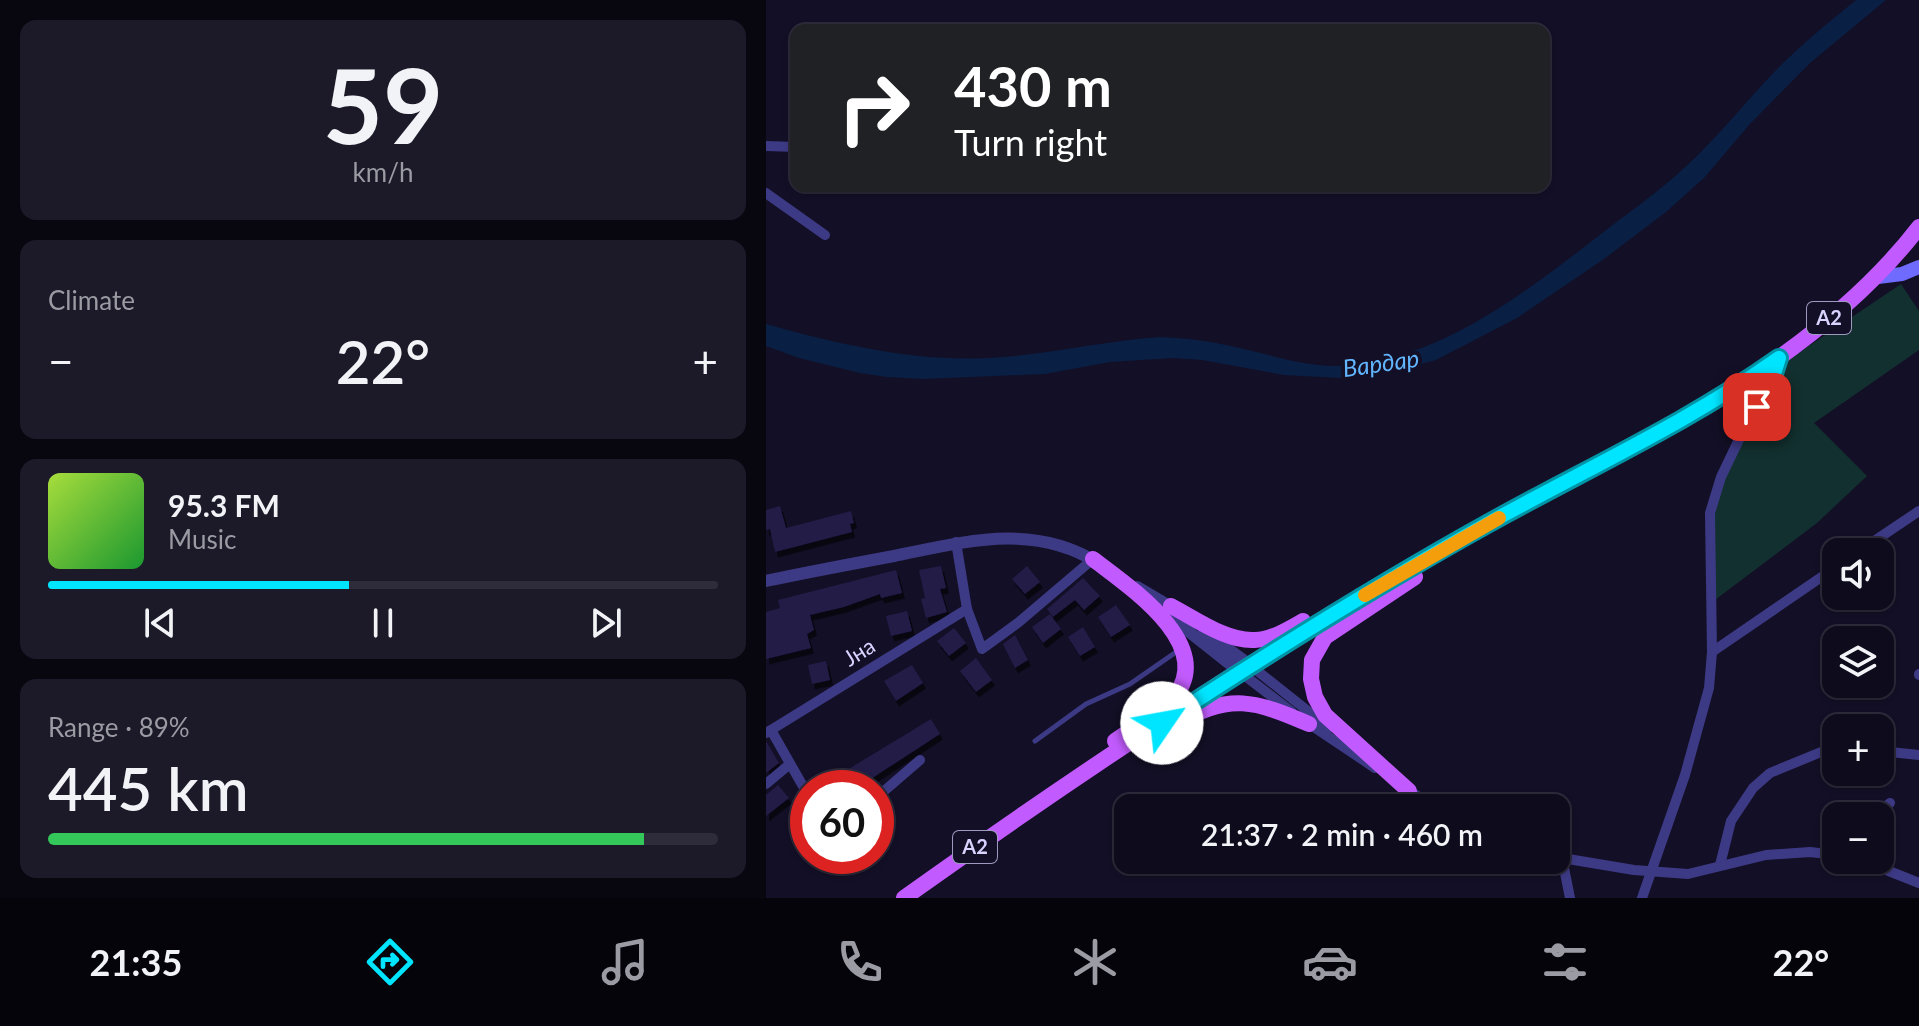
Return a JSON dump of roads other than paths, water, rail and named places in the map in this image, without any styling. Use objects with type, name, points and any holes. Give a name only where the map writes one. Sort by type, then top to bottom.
[{"type":"main road","name":"A2","points":[[904,898],[1047,798],[1245,669],[1422,560],[1751,378],[1878,277],[1919,227]]},
{"type":"main road","points":[[1878,277],[1902,274],[1919,267]]},
{"type":"main road","points":[[1409,791],[1325,715],[1315,697],[1311,679],[1312,660],[1325,637],[1513,510]]},
{"type":"main road","points":[[1047,798],[1088,760],[1174,698],[1183,683],[1183,648],[1176,635],[1134,591],[1093,559]]},
{"type":"main road","points":[[1171,606],[1229,636],[1255,640],[1283,632],[1378,580],[1422,560]]},
{"type":"main road","points":[[1047,798],[1096,773],[1191,716],[1226,704],[1245,701],[1272,708],[1309,724]]},
{"type":"street","points":[[766,146],[790,147]]},
{"type":"street","points":[[766,193],[825,235]]},
{"type":"street","points":[[1642,898],[1685,775],[1706,702],[1712,652],[1710,513],[1721,477],[1745,427],[1770,386],[1779,358]]},
{"type":"street","points":[[1879,538],[1919,511]]},
{"type":"street","points":[[766,581],[956,542],[1012,538],[1058,543],[1093,559],[1171,606],[1309,724],[1414,794]]},
{"type":"street","points":[[956,542],[967,609],[982,649],[1093,559]]},
{"type":"street","points":[[1712,652],[1822,577]]},
{"type":"street","points":[[1137,587],[1168,616],[1409,791]]},
{"type":"street","name":"Јна","points":[[793,770],[768,731],[967,609]]},
{"type":"street","points":[[1720,865],[1731,821],[1753,788],[1770,773],[1822,752]]},
{"type":"street","points":[[1894,752],[1919,755]]},
{"type":"street","points":[[894,782],[920,760]]},
{"type":"street","points":[[766,784],[790,764]]},
{"type":"street","points":[[1570,859],[1688,874],[1766,855],[1822,852]]},
{"type":"street","points":[[1894,873],[1919,883]]},
{"type":"street","points":[[1564,874],[1570,898]]},
{"type":"lane","points":[[1035,741],[1086,704],[1130,684],[1183,648]]},
{"type":"water","name":"Вардар","points":[[1856,0],[1886,0],[1810,63],[1749,125],[1704,178],[1666,212],[1517,318],[1436,360],[1398,370],[1341,378],[1284,375],[1202,360],[1173,358],[1110,362],[1045,374],[923,379],[860,373],[799,358],[766,346],[766,324],[876,350],[961,359],[1011,356],[1160,337],[1210,342],[1304,363],[1335,366],[1386,359],[1420,349],[1515,298],[1655,193],[1701,152],[1787,59]]}]
